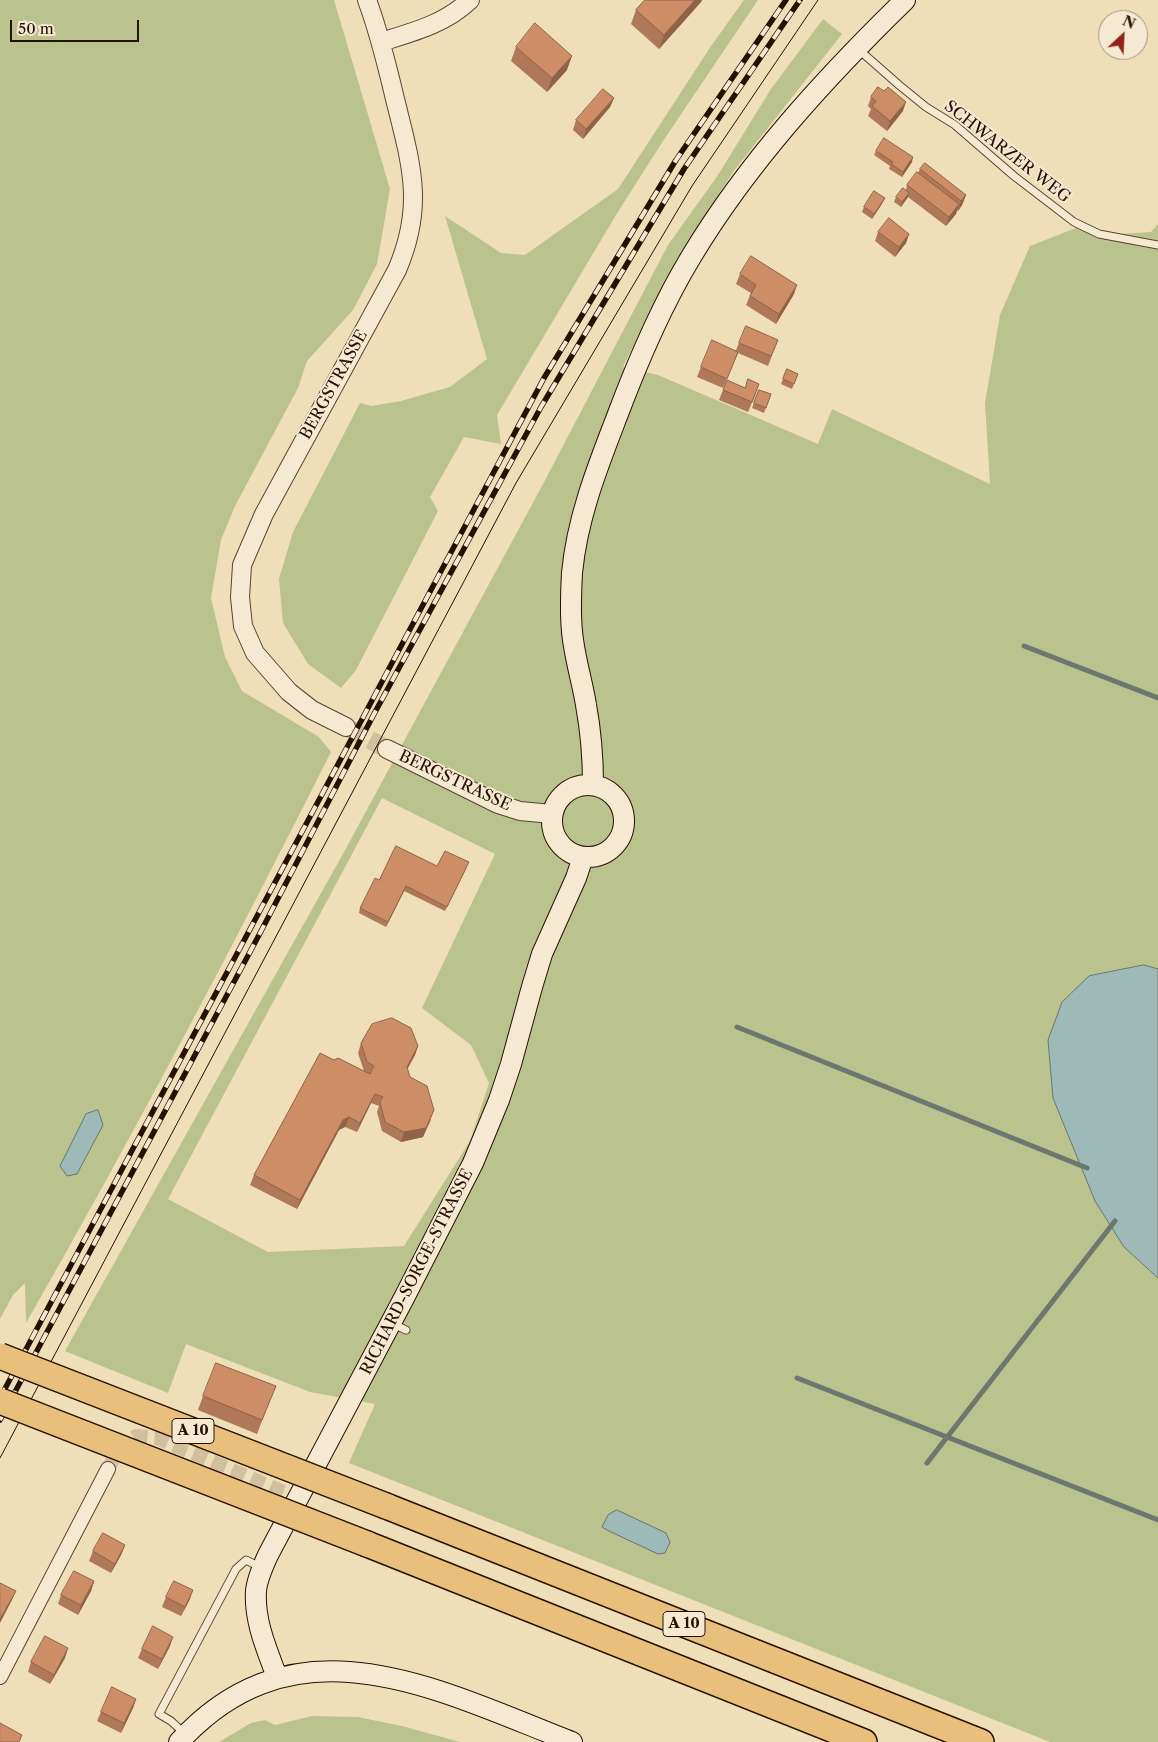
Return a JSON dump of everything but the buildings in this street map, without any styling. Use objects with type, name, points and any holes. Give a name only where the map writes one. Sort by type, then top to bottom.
[{"type":"highway","name":"A 10","points":[[0,1356],[386,1506],[981,1742]]},
{"type":"highway","name":"A 10","points":[[0,1401],[367,1544],[864,1742]]},
{"type":"main road","points":[[593,785],[592,743],[575,650],[571,601],[577,542],[595,472],[643,352],[660,315],[691,257],[745,179],[802,108],[856,47],[905,0]]},
{"type":"main road","points":[[593,785],[603,788],[619,802],[623,811],[624,826],[619,841],[612,849],[598,856],[582,857],[571,854],[562,847],[554,832],[552,814],[556,804],[572,789],[593,785]]},
{"type":"main road","name":"RICHARD-SORGE-STRASSE","points":[[278,1677],[265,1645],[258,1620],[256,1591],[262,1568],[399,1327],[486,1134],[511,1064],[542,954],[576,878],[582,857]]},
{"type":"main road","points":[[182,1739],[206,1716],[227,1700],[260,1684],[278,1677],[328,1670],[372,1674],[396,1679],[470,1703],[572,1742]]},
{"type":"street","name":"BERGSTRASSE","points":[[346,727],[312,710],[289,692],[255,654],[243,626],[240,596],[242,565],[264,514],[397,270],[406,250],[413,221],[414,193],[411,162],[381,42],[367,0]]},
{"type":"street","points":[[381,42],[447,19],[470,0]]},
{"type":"street","name":"BERGSTRASSE","points":[[387,748],[498,804],[520,811],[552,814]]},
{"type":"street","points":[[0,1677],[108,1469]]},
{"type":"lane","name":"SCHWARZER WEG","points":[[856,47],[926,107],[956,125],[1014,176],[1074,222],[1099,234],[1158,245]]},
{"type":"lane","points":[[182,1739],[171,1721],[159,1714],[236,1569],[246,1560],[262,1568]]},
{"type":"green space","points":[[0,0],[334,0],[390,189],[377,264],[353,310],[307,361],[298,388],[235,506],[221,540],[211,598],[225,657],[242,691],[319,737],[331,752],[182,1040],[26,1323],[25,1283],[13,1295],[0,1319]]},
{"type":"green space","points":[[744,0],[758,0],[663,141],[616,215],[497,415],[501,444],[464,437],[430,497],[438,511],[356,670],[341,688],[308,664],[283,623],[279,579],[293,532],[360,403],[371,406],[401,401],[450,387],[487,359],[445,216],[501,253],[525,255],[618,189],[711,46]]},
{"type":"green space","points":[[823,19],[842,34],[733,172],[666,280],[623,367],[658,375],[818,444],[832,409],[990,484],[985,403],[1000,315],[1030,246],[1081,226],[1120,234],[1151,232],[1158,224],[1158,969],[1144,965],[1053,1098],[1070,1138],[1124,1247],[1158,1278],[1158,1742],[1050,1742],[349,1463],[375,1404],[310,1392],[186,1344],[168,1393],[65,1351],[344,852],[542,486],[668,245],[718,175],[771,89]],"holes":[[[382,798],[495,854],[422,1008],[471,1045],[489,1083],[470,1141],[404,1246],[268,1252],[168,1199]]]},
{"type":"green space","points":[[312,1716],[358,1717],[402,1726],[460,1742],[219,1742],[251,1723],[265,1720],[275,1725]]},
{"type":"water","points":[[1144,965],[1158,969],[1158,1278],[1124,1247],[1095,1201],[1053,1098],[1048,1040],[1062,1002],[1089,976]]},
{"type":"water","points":[[98,1110],[103,1125],[77,1174],[67,1176],[60,1166],[86,1114]]},
{"type":"water","points":[[617,1510],[666,1533],[670,1542],[665,1553],[658,1554],[602,1527],[608,1515]]},
{"type":"waterway","points":[[1024,646],[1158,698]]},
{"type":"waterway","points":[[737,1027],[1087,1168]]},
{"type":"waterway","points":[[927,1463],[1115,1221]]},
{"type":"waterway","points":[[797,1378],[1158,1520]]},
{"type":"tunnel","points":[[346,727],[387,749]]},
{"type":"tunnel","points":[[108,1469],[120,1447],[136,1436],[157,1438],[298,1498]]},
{"type":"tram line","points":[[0,1458],[516,483],[692,186],[818,0]]},
{"type":"railway","points":[[0,1398],[544,378],[676,160],[786,0]]},
{"type":"railway","points":[[0,1420],[259,935],[374,714],[541,407],[684,169],[800,0]]}]
